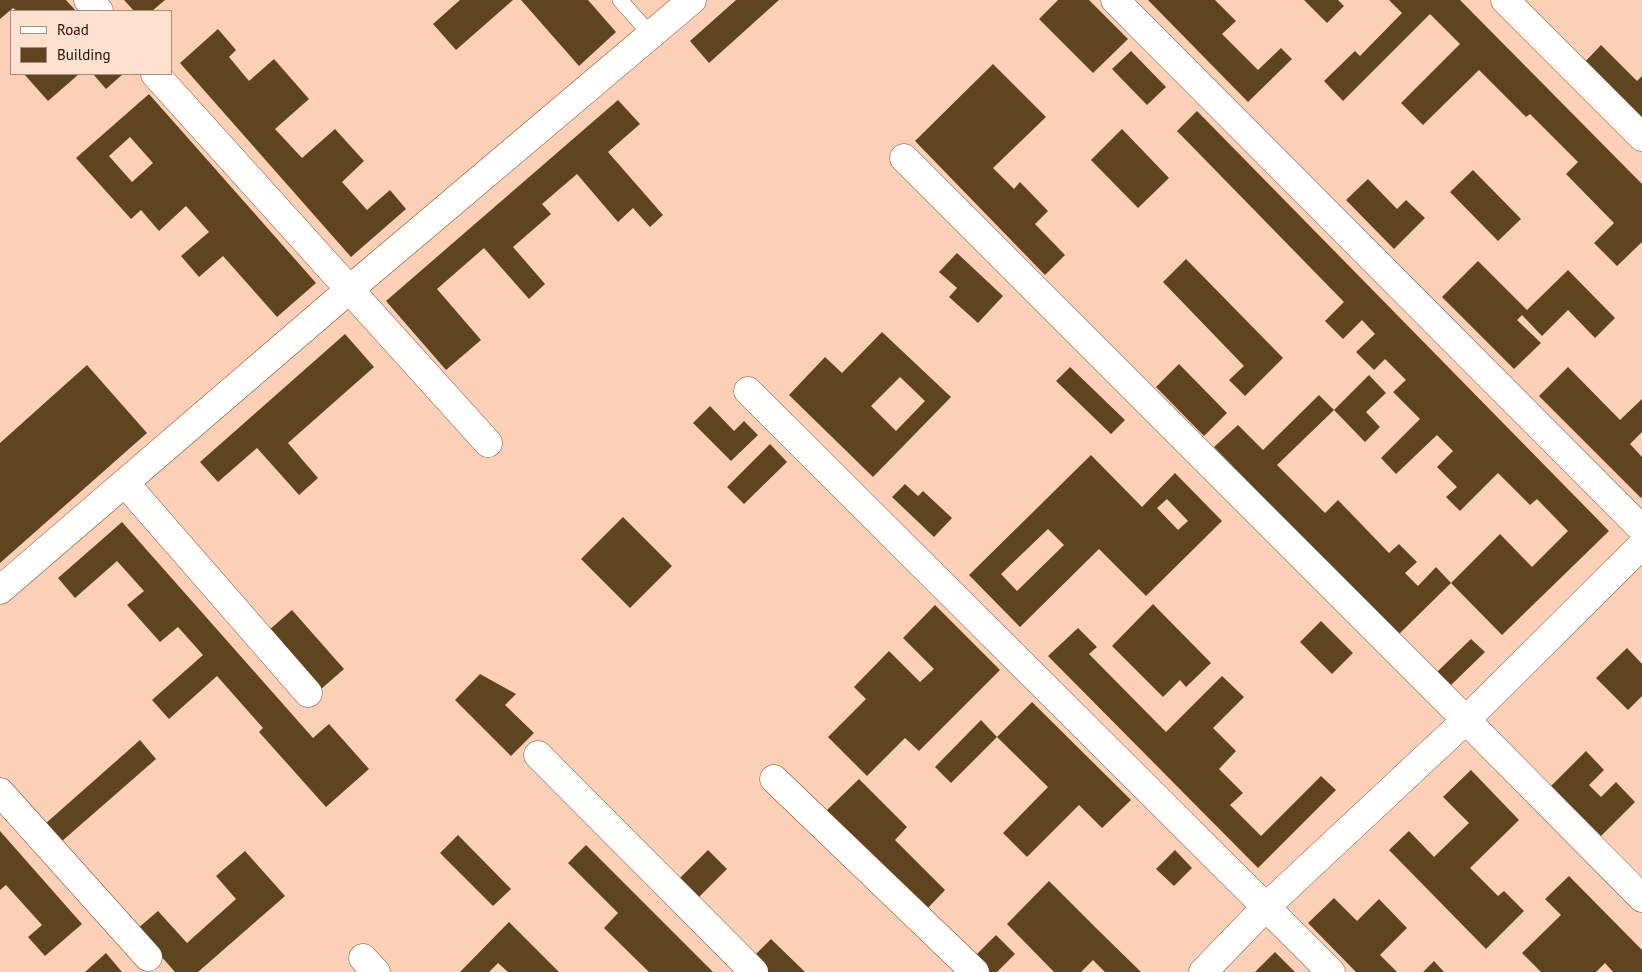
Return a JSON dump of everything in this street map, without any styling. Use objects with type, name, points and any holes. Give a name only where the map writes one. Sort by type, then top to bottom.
[{"type":"street","points":[[88,0],[98,10]]},
{"type":"street","points":[[0,590],[350,289],[692,0]]},
{"type":"street","points":[[1115,0],[1642,529]]},
{"type":"street","points":[[1505,0],[1642,136]]},
{"type":"street","points":[[156,75],[488,443]]},
{"type":"street","points":[[904,158],[1642,898]]},
{"type":"street","points":[[748,391],[1332,972]]},
{"type":"street","points":[[125,483],[308,693]]},
{"type":"street","points":[[1203,972],[1267,906],[1466,720],[1642,545]]},
{"type":"street","points":[[538,755],[754,972]]},
{"type":"street","points":[[774,779],[975,972]]},
{"type":"street","points":[[0,792],[148,957]]},
{"type":"lane","points":[[620,0],[651,34]]},
{"type":"building","points":[[0,0],[66,0],[75,10],[16,10],[13,8],[0,19]]},
{"type":"building","points":[[124,0],[165,0],[153,10],[133,10]]},
{"type":"building","points":[[460,0],[513,0],[456,50],[433,24]]},
{"type":"building","points":[[521,0],[588,0],[616,32],[579,66]]},
{"type":"building","points":[[736,0],[779,0],[709,63],[690,41]]},
{"type":"building","points":[[1058,0],[1089,0],[1128,39],[1093,73],[1039,19]]},
{"type":"building","points":[[1148,0],[1215,0],[1236,21],[1222,34],[1258,70],[1281,48],[1292,59],[1248,102]]},
{"type":"building","points":[[1304,0],[1338,0],[1344,6],[1327,23]]},
{"type":"building","points":[[1389,0],[1460,0],[1642,184],[1642,242],[1617,266],[1594,243],[1614,223],[1566,174],[1578,162],[1530,114],[1526,117],[1479,70],[1423,125],[1401,103],[1460,44],[1430,14],[1343,101],[1324,81],[1355,51],[1360,56],[1402,13]]},
{"type":"building","points":[[218,29],[236,50],[229,57],[249,81],[274,59],[309,99],[275,129],[302,158],[335,129],[364,161],[342,182],[367,210],[390,190],[406,209],[351,257],[180,63]]},
{"type":"building","points":[[1601,45],[1637,81],[1642,76],[1642,123],[1583,64]]},
{"type":"building","points":[[1131,51],[1166,87],[1147,105],[1112,69]]},
{"type":"building","points":[[993,64],[1046,117],[993,168],[1014,189],[1020,182],[1048,211],[1035,224],[1065,255],[1045,275],[915,141]]},
{"type":"building","points":[[25,75],[78,75],[48,101]]},
{"type":"building","points":[[94,75],[122,75],[106,89]]},
{"type":"building","points":[[149,94],[316,283],[277,317],[223,256],[199,277],[181,256],[209,232],[186,206],[159,231],[141,210],[131,219],[76,158]],"holes":[[[130,137],[153,163],[132,182],[109,156]]]},
{"type":"building","points":[[618,100],[640,124],[608,152],[663,215],[650,227],[633,208],[618,222],[577,174],[542,204],[551,214],[513,247],[545,284],[529,299],[484,248],[437,289],[481,340],[446,370],[386,301]]},
{"type":"building","points":[[1197,111],[1609,531],[1502,635],[1451,583],[1500,534],[1532,567],[1568,531],[1537,499],[1530,505],[1498,473],[1460,511],[1446,497],[1457,487],[1437,467],[1453,451],[1437,435],[1396,474],[1381,458],[1420,419],[1393,392],[1406,380],[1385,359],[1374,370],[1356,352],[1375,334],[1362,320],[1343,339],[1325,321],[1344,302],[1177,131]]},
{"type":"building","points":[[1122,129],[1169,178],[1138,208],[1091,160]]},
{"type":"building","points":[[1473,170],[1521,219],[1498,241],[1450,192]]},
{"type":"building","points":[[1368,179],[1397,209],[1406,200],[1425,218],[1394,249],[1346,200]]},
{"type":"building","points":[[957,253],[1003,296],[978,323],[949,297],[957,288],[939,272]]},
{"type":"building","points":[[1186,259],[1283,358],[1245,396],[1229,380],[1244,366],[1163,282]]},
{"type":"building","points":[[1478,261],[1527,310],[1568,270],[1615,318],[1595,338],[1568,310],[1542,336],[1522,315],[1517,320],[1541,343],[1514,369],[1442,297]]},
{"type":"building","points":[[882,332],[951,397],[873,477],[789,395],[825,357],[842,373]],"holes":[[[900,377],[925,401],[896,431],[871,406]]]},
{"type":"building","points":[[345,334],[374,367],[288,443],[318,478],[299,495],[257,448],[218,482],[200,462]]},
{"type":"building","points":[[1179,364],[1227,413],[1204,436],[1156,387]]},
{"type":"building","points":[[87,365],[147,433],[0,563],[0,443]]},
{"type":"building","points":[[1070,367],[1125,420],[1111,434],[1056,381]]},
{"type":"building","points":[[1568,367],[1620,420],[1642,399],[1642,432],[1630,444],[1642,457],[1641,498],[1539,396]]},
{"type":"building","points":[[1369,375],[1386,393],[1366,412],[1380,427],[1365,442],[1334,410]]},
{"type":"building","points":[[1319,395],[1334,410],[1277,465],[1325,513],[1338,500],[1389,553],[1399,544],[1417,562],[1405,573],[1418,586],[1436,567],[1451,583],[1398,635],[1214,447],[1238,425],[1263,450]]},
{"type":"building","points":[[710,406],[734,431],[744,421],[758,435],[731,461],[693,423]]},
{"type":"building","points":[[770,444],[787,462],[744,504],[727,487]]},
{"type":"building","points":[[1091,455],[1142,507],[1175,473],[1222,521],[1146,596],[1099,549],[1020,627],[969,575]],"holes":[[[1167,499],[1188,521],[1178,530],[1157,508]],[[1048,529],[1064,545],[1017,591],[1001,574]]]},
{"type":"building","points":[[905,484],[918,496],[923,491],[952,518],[934,537],[892,497]]},
{"type":"building","points":[[623,517],[672,566],[630,608],[581,559]]},
{"type":"building","points":[[122,522],[313,738],[329,724],[369,769],[326,807],[259,732],[263,728],[217,676],[169,719],[152,700],[203,655],[178,627],[160,642],[127,605],[144,591],[117,561],[75,598],[58,578]]},
{"type":"building","points":[[1153,604],[1211,663],[1186,687],[1180,680],[1163,697],[1112,646]]},
{"type":"building","points":[[935,605],[1000,670],[919,751],[905,738],[867,776],[828,737],[866,699],[854,687],[889,651],[920,682],[934,669],[903,638]]},
{"type":"building","points":[[292,610],[344,669],[320,690],[268,631]]},
{"type":"building","points":[[1321,621],[1353,653],[1332,674],[1300,642]]},
{"type":"building","points":[[1078,628],[1097,647],[1089,654],[1166,732],[1222,676],[1244,697],[1213,728],[1236,751],[1219,769],[1243,793],[1230,805],[1261,836],[1321,776],[1336,790],[1258,868],[1048,656]]},
{"type":"building","points":[[1471,639],[1485,652],[1449,687],[1436,673]]},
{"type":"building","points":[[1627,648],[1642,664],[1642,696],[1628,710],[1596,678]]},
{"type":"building","points":[[480,674],[516,694],[505,705],[534,733],[511,756],[455,700]]},
{"type":"building","points":[[1032,702],[1131,800],[1102,828],[1079,805],[1027,857],[1003,833],[1048,787],[997,737]]},
{"type":"building","points":[[981,720],[997,737],[951,783],[935,767]]},
{"type":"building","points":[[140,740],[156,759],[61,842],[45,824]]},
{"type":"building","points":[[1586,751],[1604,770],[1589,785],[1601,797],[1616,782],[1635,802],[1601,836],[1551,786]]},
{"type":"building","points":[[1471,770],[1519,820],[1470,868],[1498,896],[1504,891],[1524,911],[1486,949],[1389,850],[1409,831],[1434,857],[1469,823],[1443,797]]},
{"type":"building","points":[[859,779],[907,827],[895,840],[945,890],[926,910],[826,811]]},
{"type":"building","points":[[0,831],[82,924],[45,956],[28,937],[42,925],[6,885],[0,890]]},
{"type":"building","points":[[458,835],[511,889],[493,906],[440,853]]},
{"type":"building","points":[[586,845],[713,972],[649,972],[604,928],[618,913],[568,863]]},
{"type":"building","points":[[708,850],[727,869],[699,897],[680,878]]},
{"type":"building","points":[[1175,850],[1192,868],[1174,886],[1156,869]]},
{"type":"building","points":[[245,851],[285,896],[198,972],[175,972],[137,929],[158,911],[187,943],[236,899],[216,876]]},
{"type":"building","points":[[1569,876],[1642,950],[1642,972],[1613,972],[1605,963],[1596,972],[1541,972],[1522,953],[1561,915],[1545,899]]},
{"type":"building","points":[[1049,881],[1141,972],[1105,972],[1093,960],[1081,972],[1054,972],[1007,924]]},
{"type":"building","points":[[1334,898],[1357,921],[1379,899],[1407,928],[1380,955],[1397,972],[1356,972],[1308,923]]},
{"type":"building","points":[[509,922],[559,972],[508,972],[498,963],[489,972],[460,972]]},
{"type":"building","points":[[996,935],[1015,954],[997,972],[987,972],[973,958]]},
{"type":"building","points":[[771,939],[805,972],[766,972],[752,958]]},
{"type":"building","points":[[1275,952],[1295,972],[1255,972]]},
{"type":"building","points":[[106,953],[122,972],[85,972]]},
{"type":"building","points":[[1434,961],[1444,972],[1423,972]]}]
